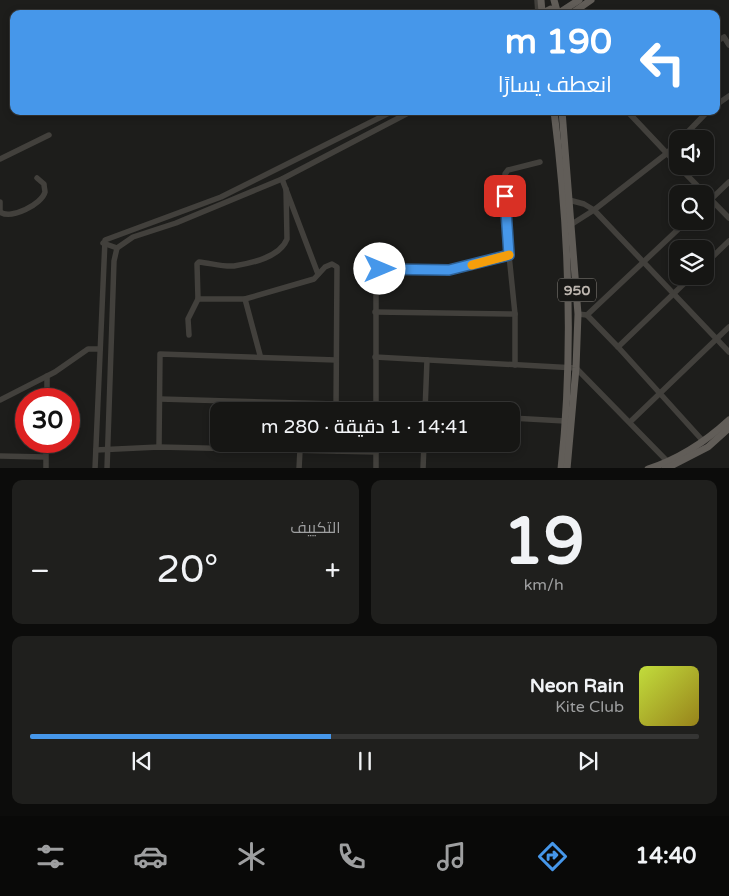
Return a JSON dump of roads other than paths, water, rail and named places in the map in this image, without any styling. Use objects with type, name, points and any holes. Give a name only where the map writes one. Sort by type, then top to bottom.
[{"type":"main road","points":[[562,10],[579,0]]},
{"type":"main road","points":[[577,10],[591,0]]},
{"type":"main road","name":"950","points":[[554,115],[578,314],[561,468]]},
{"type":"main road","name":"950","points":[[562,115],[569,200],[569,288],[572,368],[568,468]]},
{"type":"main road","points":[[666,465],[703,441],[729,420]]},
{"type":"main road","points":[[648,468],[666,465],[708,447],[729,428]]},
{"type":"main road","points":[[569,454],[569,460],[574,468]]},
{"type":"street","points":[[720,40],[724,37],[729,45]]},
{"type":"street","points":[[103,243],[112,236],[221,197],[385,115]]},
{"type":"street","points":[[107,468],[114,261],[117,248],[133,237],[176,223],[282,179],[404,115]]},
{"type":"street","points":[[630,115],[669,157]]},
{"type":"street","points":[[690,130],[704,115]]},
{"type":"street","points":[[0,159],[49,135]]},
{"type":"street","points":[[568,224],[594,210],[669,151]]},
{"type":"street","points":[[515,365],[515,314],[509,255],[505,174],[508,170],[540,162]]},
{"type":"street","points":[[271,173],[275,181]]},
{"type":"street","points":[[687,175],[696,185]]},
{"type":"street","points":[[0,202],[0,212],[10,216],[18,214],[41,199],[45,193],[44,184],[38,178]]},
{"type":"street","points":[[282,179],[318,274]]},
{"type":"street","points":[[714,197],[729,182]]},
{"type":"street","points":[[189,335],[188,319],[198,299],[196,275],[199,262],[234,266],[274,255],[284,246],[287,239],[286,189]]},
{"type":"street","points":[[569,200],[584,204],[594,210],[729,352]]},
{"type":"street","points":[[714,203],[729,218]]},
{"type":"street","points":[[586,315],[677,230]]},
{"type":"street","points":[[714,255],[729,241]]},
{"type":"street","points":[[103,243],[117,248]]},
{"type":"street","points":[[95,468],[99,402],[103,243]]},
{"type":"street","points":[[376,402],[376,273],[380,269],[449,270],[509,255]]},
{"type":"street","points":[[198,299],[245,299],[314,279],[332,264],[337,267],[336,402]]},
{"type":"street","points":[[618,347],[683,285]]},
{"type":"street","points":[[245,299],[260,356]]},
{"type":"street","points":[[375,312],[515,314]]},
{"type":"street","points":[[578,314],[586,315],[618,347],[703,441]]},
{"type":"street","points":[[101,319],[112,319]]},
{"type":"street","points":[[630,422],[729,327]]},
{"type":"street","points":[[0,400],[47,376],[88,350],[100,349]]},
{"type":"street","points":[[159,447],[160,354],[336,360]]},
{"type":"street","points":[[376,357],[572,368],[630,422],[666,465]]},
{"type":"street","points":[[425,402],[427,360]]},
{"type":"street","points":[[47,376],[47,388]]},
{"type":"street","points":[[160,399],[266,402]]},
{"type":"street","points":[[99,402],[109,402]]},
{"type":"street","points":[[520,418],[565,421]]},
{"type":"street","points":[[96,450],[159,447],[210,448]]},
{"type":"street","points":[[299,468],[300,452]]},
{"type":"street","points":[[376,452],[376,468]]},
{"type":"street","points":[[423,468],[424,452]]},
{"type":"street","points":[[45,453],[46,468]]},
{"type":"street","points":[[0,456],[45,457]]}]
